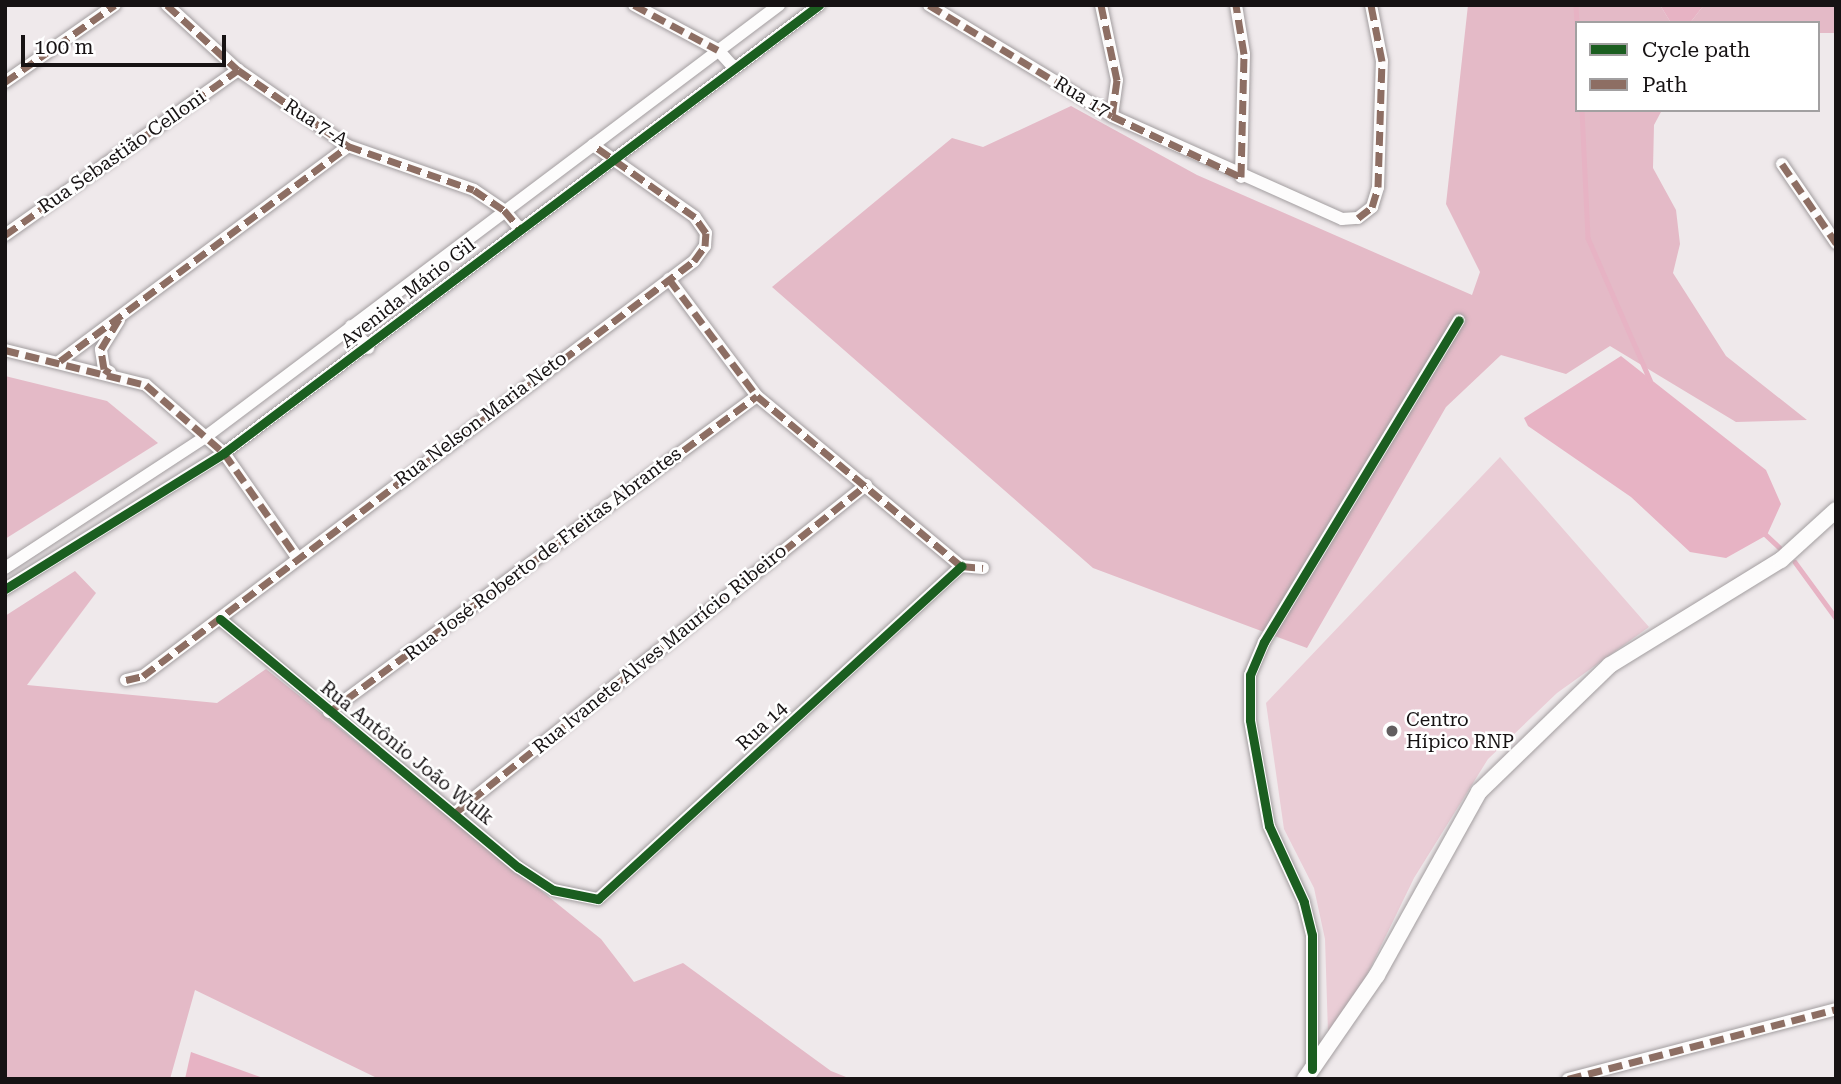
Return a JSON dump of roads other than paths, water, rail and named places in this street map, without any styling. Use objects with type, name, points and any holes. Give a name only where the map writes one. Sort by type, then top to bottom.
[{"type":"street","points":[[5,82],[115,5]]},
{"type":"street","name":"Rua 7-A","points":[[167,5],[238,70],[348,146],[474,190],[504,210],[519,228]]},
{"type":"street","points":[[634,5],[718,50],[734,68]]},
{"type":"street","name":"Avenida Mário Gil","points":[[5,568],[204,438],[779,5]]},
{"type":"street","name":"Avenida Mário Gil","points":[[5,589],[224,453],[368,348],[519,228],[614,164],[734,68],[819,5]]},
{"type":"street","name":"Rua 17","points":[[929,5],[1112,116],[1241,177],[1342,219],[1358,218],[1371,207],[1378,187],[1382,61],[1371,5]]},
{"type":"street","points":[[1101,5],[1116,80],[1112,116]]},
{"type":"street","points":[[1236,5],[1244,54],[1241,177]]},
{"type":"street","name":"Rua Sebastião Celloni","points":[[5,235],[238,70]]},
{"type":"street","name":"Rua Nelson Maria Neto","points":[[126,680],[143,676],[220,619],[296,556],[694,261],[705,246],[706,233],[695,216],[614,164],[593,145]]},
{"type":"street","points":[[60,361],[348,146]]},
{"type":"street","points":[[1782,164],[1836,243]]},
{"type":"street","points":[[669,279],[757,396],[961,566],[983,568]]},
{"type":"street","points":[[113,374],[104,369],[101,349],[125,311]]},
{"type":"street","points":[[1308,1074],[1312,935],[1304,902],[1269,825],[1250,720],[1251,675],[1264,642],[1459,320]]},
{"type":"street","points":[[351,327],[368,348]]},
{"type":"street","points":[[5,351],[60,361],[146,385],[224,453],[296,556]]},
{"type":"street","name":"Rua José Roberto de Freitas Abrantes","points":[[330,712],[757,396]]},
{"type":"street","name":"Rua lvanete Alves Maurício Ribeiro","points":[[455,813],[866,485]]},
{"type":"street","points":[[1308,1074],[1377,975],[1479,792],[1610,665],[1781,560],[1836,510]]},
{"type":"street","points":[[58,535],[68,552]]},
{"type":"street","name":"Rua 14","points":[[582,898],[598,899],[619,881],[961,566]]},
{"type":"street","name":"Rua Antônio João Wulk","points":[[220,619],[517,867],[553,890],[582,898]]},
{"type":"street","points":[[1568,1079],[1836,1009]]},
{"type":"waterway","points":[[1576,5],[1577,21]]},
{"type":"waterway","points":[[1582,112],[1588,238],[1650,380]]},
{"type":"waterway","points":[[1764,533],[1779,547]]},
{"type":"waterway","points":[[1795,562],[1836,618]]},
{"type":"place","name":"Centro Hípico RNP","points":[[1392,731]]}]
